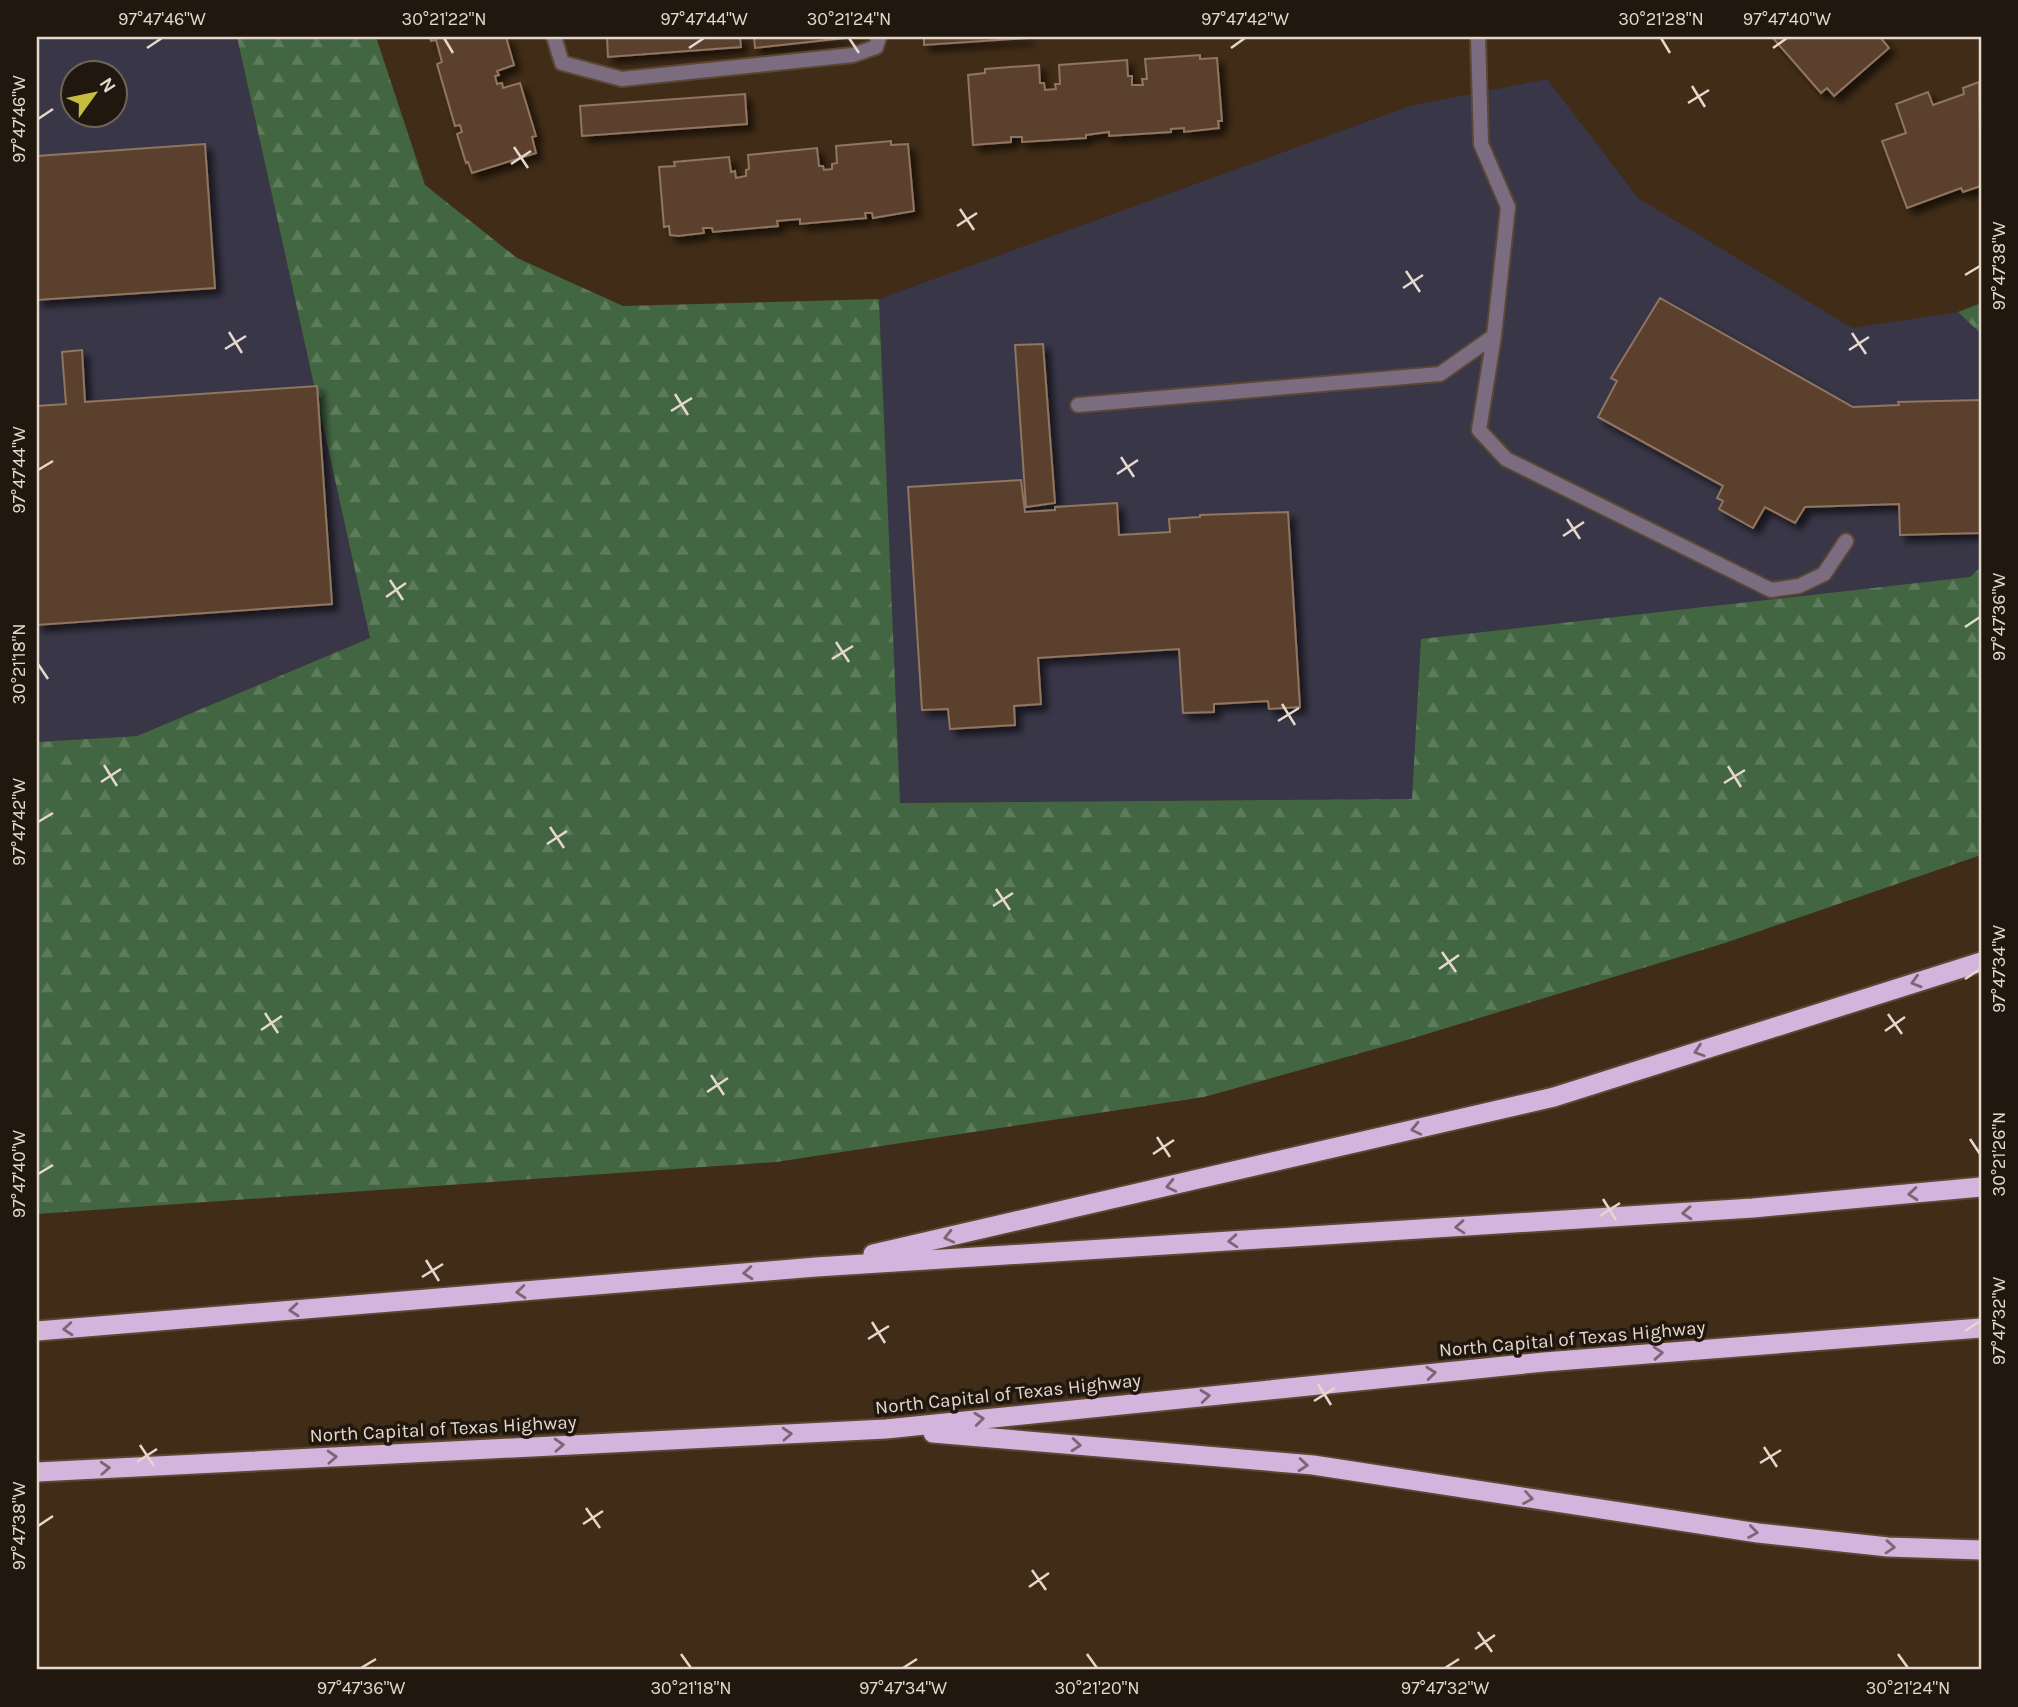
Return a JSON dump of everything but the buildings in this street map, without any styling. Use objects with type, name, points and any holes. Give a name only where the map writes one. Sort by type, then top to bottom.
[{"type":"highway","points":[[816,1267],[1554,1097],[1981,962]]},
{"type":"highway","points":[[37,1331],[816,1267],[1753,1208],[1981,1187]]},
{"type":"highway","name":"North Capital of Texas Highway","points":[[37,1472],[886,1429],[1544,1362],[1981,1328]]},
{"type":"highway","points":[[886,1429],[1313,1465],[1758,1533],[1888,1547],[1981,1550]]},
{"type":"street","points":[[554,37],[562,63],[622,79],[853,55],[876,47],[879,37]]},
{"type":"street","points":[[1478,37],[1481,144],[1508,207],[1494,336],[1479,430],[1506,459],[1771,590],[1799,586],[1824,574],[1846,541]]},
{"type":"street","points":[[1078,405],[1440,374],[1494,336]]},
{"type":"shaded area","points":[[37,37],[237,37],[370,638],[137,736],[37,742]]},
{"type":"shaded area","points":[[1547,79],[1638,198],[1852,328],[1958,312],[1981,334],[1981,567],[1971,577],[1412,799],[899,803],[879,299],[1410,106]]},
{"type":"green space","points":[[237,37],[376,37],[425,185],[517,258],[623,306],[879,299],[900,803],[1412,799],[1421,639],[1970,577],[1981,567],[1981,855],[1725,943],[1407,1040],[1204,1097],[776,1162],[37,1214],[37,742],[137,736],[370,638]]},
{"type":"green space","points":[[1981,303],[1981,334],[1958,312]]}]
